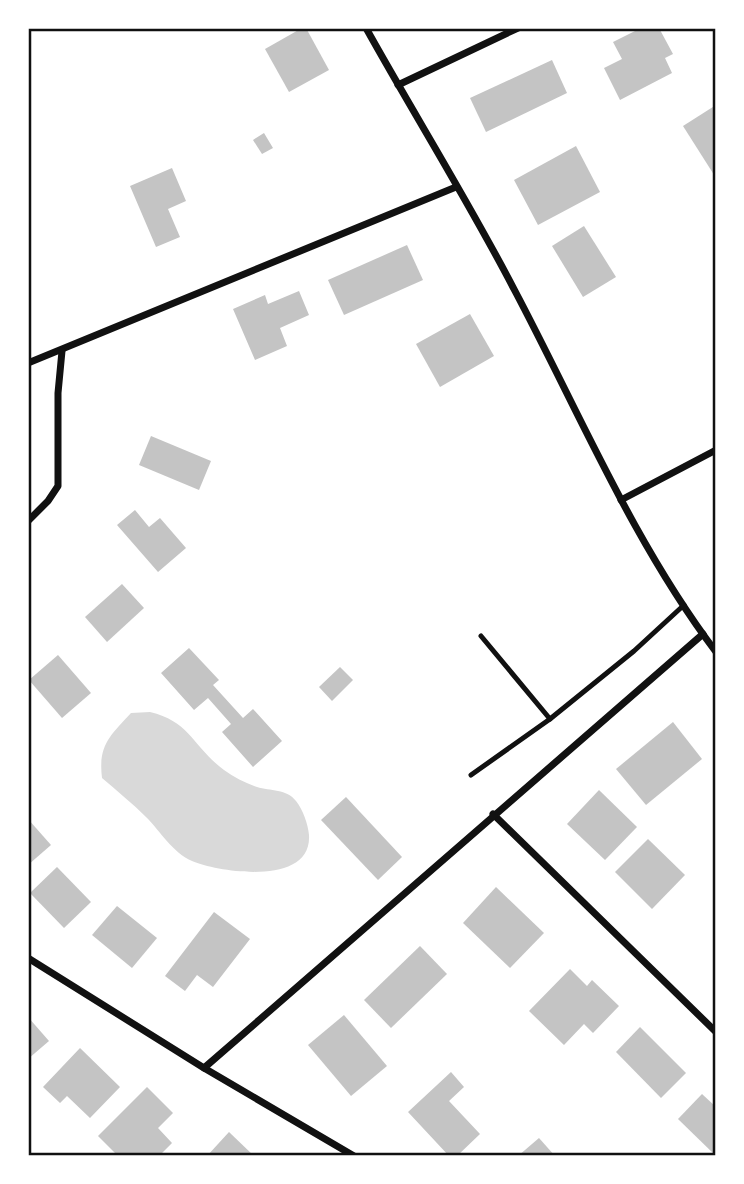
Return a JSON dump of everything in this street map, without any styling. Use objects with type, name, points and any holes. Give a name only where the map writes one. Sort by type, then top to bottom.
[{"type":"street","points":[[366,28],[514,289],[621,500],[684,605],[716,652]]},
{"type":"street","points":[[398,85],[518,28]]},
{"type":"street","points":[[28,363],[456,187]]},
{"type":"street","points":[[28,521],[48,501],[58,486],[58,393],[62,351]]},
{"type":"street","points":[[621,500],[716,450]]},
{"type":"street","points":[[204,1068],[703,634]]},
{"type":"street","points":[[493,814],[716,1032]]},
{"type":"street","points":[[28,958],[204,1068],[354,1156]]},
{"type":"lane","points":[[471,775],[550,719],[634,651],[684,605]]},
{"type":"lane","points":[[481,636],[550,719]]},
{"type":"shaded area","points":[[150,712],[174,722],[232,775],[253,785],[283,792],[292,797],[303,813],[309,835],[306,851],[296,862],[281,869],[262,872],[223,869],[192,861],[173,847],[146,817],[102,778],[102,757],[112,735],[131,713]]},
{"type":"building","points":[[306,28],[329,70],[289,92],[265,49]]},
{"type":"building","points":[[641,28],[659,28],[673,54],[665,58],[672,73],[620,100],[604,68],[622,59],[613,42]]},
{"type":"building","points":[[552,60],[567,93],[486,132],[470,98]]},
{"type":"building","points":[[716,105],[716,178],[683,126]]},
{"type":"building","points":[[264,133],[273,148],[262,154],[253,140]]},
{"type":"building","points":[[576,146],[600,192],[538,225],[514,180]]},
{"type":"building","points":[[172,168],[186,201],[168,209],[180,237],[156,247],[130,186]]},
{"type":"building","points":[[584,226],[616,277],[583,297],[552,246]]},
{"type":"building","points":[[407,245],[423,280],[344,315],[328,280]]},
{"type":"building","points":[[299,291],[309,315],[280,328],[287,346],[255,360],[233,309],[265,295],[268,304]]},
{"type":"building","points":[[470,314],[494,356],[440,387],[416,344]]},
{"type":"building","points":[[151,436],[211,461],[199,490],[139,465]]},
{"type":"building","points":[[135,510],[149,527],[160,518],[186,548],[158,572],[117,525]]},
{"type":"building","points":[[122,584],[144,608],[107,642],[85,617]]},
{"type":"building","points":[[189,648],[219,680],[213,685],[243,718],[253,709],[282,741],[253,767],[222,732],[231,724],[208,698],[194,710],[161,673]]},
{"type":"building","points":[[58,655],[91,693],[62,718],[29,680]]},
{"type":"building","points":[[340,667],[353,680],[332,701],[319,687]]},
{"type":"building","points":[[673,722],[702,759],[646,805],[616,769]]},
{"type":"building","points":[[599,790],[637,827],[605,860],[567,824]]},
{"type":"building","points":[[346,797],[402,857],[378,880],[321,820]]},
{"type":"building","points":[[28,819],[51,845],[28,865]]},
{"type":"building","points":[[648,839],[685,875],[652,909],[615,872]]},
{"type":"building","points":[[57,867],[91,902],[64,928],[30,893]]},
{"type":"building","points":[[496,887],[544,933],[510,968],[463,923]]},
{"type":"building","points":[[117,906],[157,938],[132,968],[92,935]]},
{"type":"building","points":[[214,912],[250,939],[213,987],[197,975],[185,991],[165,976]]},
{"type":"building","points":[[420,946],[447,974],[391,1028],[364,1000]]},
{"type":"building","points":[[570,969],[587,986],[592,980],[619,1006],[593,1033],[584,1024],[564,1045],[529,1011]]},
{"type":"building","points":[[344,1015],[387,1066],[351,1096],[308,1045]]},
{"type":"building","points":[[28,1017],[49,1041],[28,1059]]},
{"type":"building","points":[[640,1027],[686,1073],[661,1098],[616,1052]]},
{"type":"building","points":[[80,1048],[120,1087],[90,1118],[67,1096],[60,1103],[43,1087]]},
{"type":"building","points":[[451,1072],[464,1087],[449,1101],[480,1134],[457,1156],[449,1156],[408,1112]]},
{"type":"building","points":[[147,1087],[173,1113],[158,1128],[172,1143],[159,1156],[118,1156],[98,1136]]},
{"type":"building","points":[[702,1094],[716,1107],[716,1156],[678,1119]]},
{"type":"building","points":[[229,1132],[254,1156],[207,1156]]},
{"type":"building","points":[[539,1138],[555,1156],[518,1156]]}]
